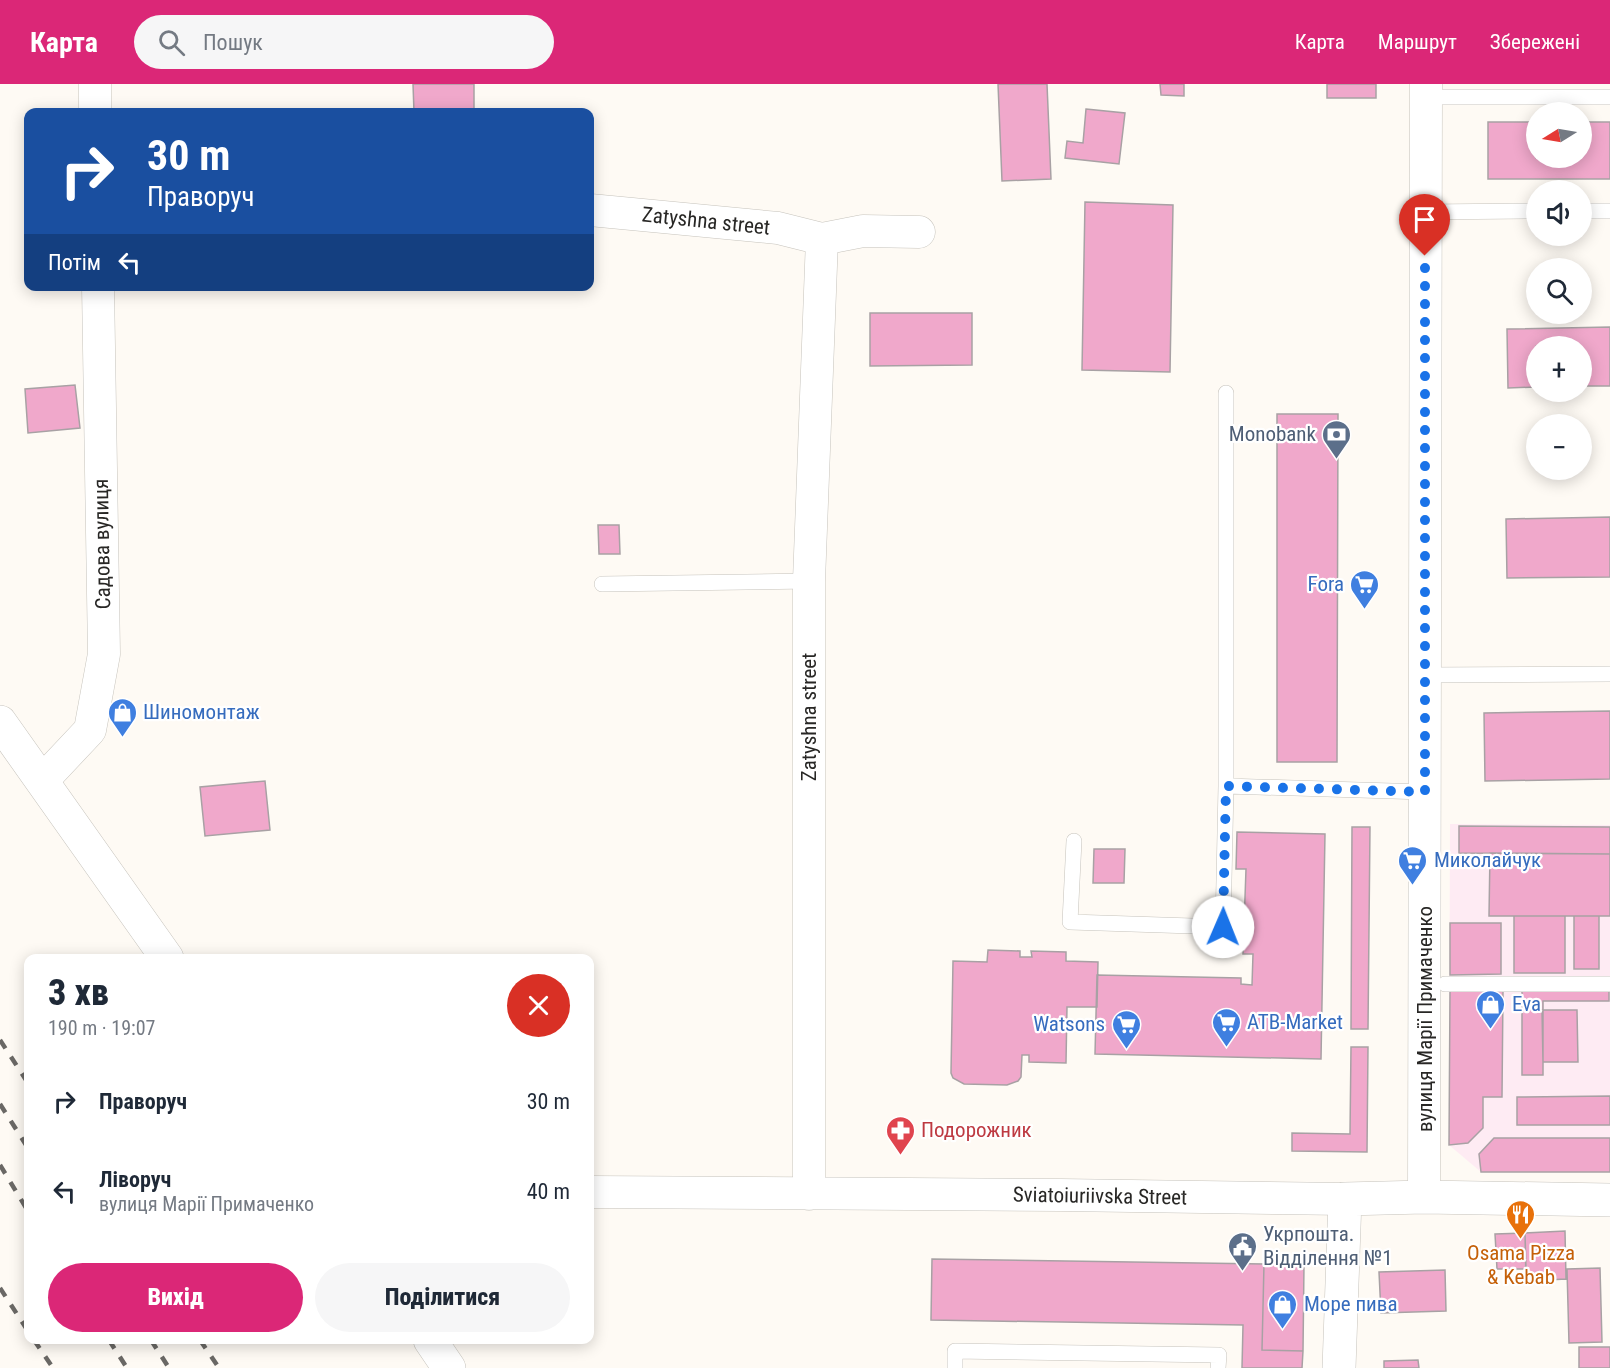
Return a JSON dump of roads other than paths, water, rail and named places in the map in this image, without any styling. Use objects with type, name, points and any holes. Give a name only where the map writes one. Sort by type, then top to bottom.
[{"type":"street","points":[[95,84],[95,108]]},
{"type":"street","name":"вулиця Марії Примаченко","points":[[1424,1197],[1426,90]]},
{"type":"street","name":"Zatyshna street","points":[[594,210],[778,228],[822,239],[863,231],[918,232]]},
{"type":"street","name":"Zatyshna street","points":[[809,1194],[809,581],[822,239]]},
{"type":"street","name":"Садова вулиця","points":[[42,781],[90,730],[104,654],[98,291]]},
{"type":"street","points":[[0,722],[164,954]]},
{"type":"street","name":"Sviatoiuriivska Street","points":[[594,1192],[1610,1200]]},
{"type":"street","points":[[1340,1368],[1345,1199]]},
{"type":"street","points":[[433,1344],[449,1368]]},
{"type":"lane","points":[[1426,90],[1610,97]]},
{"type":"lane","points":[[1425,212],[1526,211]]},
{"type":"lane","points":[[1592,211],[1610,211]]},
{"type":"lane","points":[[1074,841],[1070,922],[1223,927],[1226,786],[1226,393]]},
{"type":"lane","points":[[602,584],[809,581]]},
{"type":"lane","points":[[1425,675],[1610,674]]},
{"type":"lane","points":[[1226,786],[1425,792]]},
{"type":"lane","points":[[1445,984],[1610,984]]},
{"type":"lane","points":[[955,1368],[955,1350],[1219,1355],[1218,1368]]},
{"type":"railway","points":[[0,1040],[24,1077]]},
{"type":"railway","points":[[0,1104],[24,1142]]},
{"type":"railway","points":[[0,1165],[24,1204]]},
{"type":"railway","points":[[0,1288],[24,1325]]},
{"type":"railway","points":[[37,1344],[53,1368]]},
{"type":"railway","points":[[112,1344],[127,1368]]},
{"type":"railway","points":[[154,1344],[169,1368]]},
{"type":"railway","points":[[203,1344],[219,1368]]},
{"type":"place","name":"Monobank","points":[[1337,460]]},
{"type":"place","name":"Fora","points":[[1365,610]]},
{"type":"place","name":"Шиномонтаж","points":[[122,738]]},
{"type":"place","name":"Миколайчук","points":[[1413,886]]},
{"type":"place","name":"Eva","points":[[1491,1030]]},
{"type":"place","name":"ATB-Market","points":[[1226,1048]]},
{"type":"place","name":"Watsons","points":[[1126,1050]]},
{"type":"place","name":"Подорожник","points":[[900,1156]]},
{"type":"place","name":"Osama Pizza & Kebab","points":[[1521,1240]]},
{"type":"place","name":"Укрпошта. Відділення №1","points":[[1242,1272]]},
{"type":"place","name":"Море пива","points":[[1283,1330]]}]
